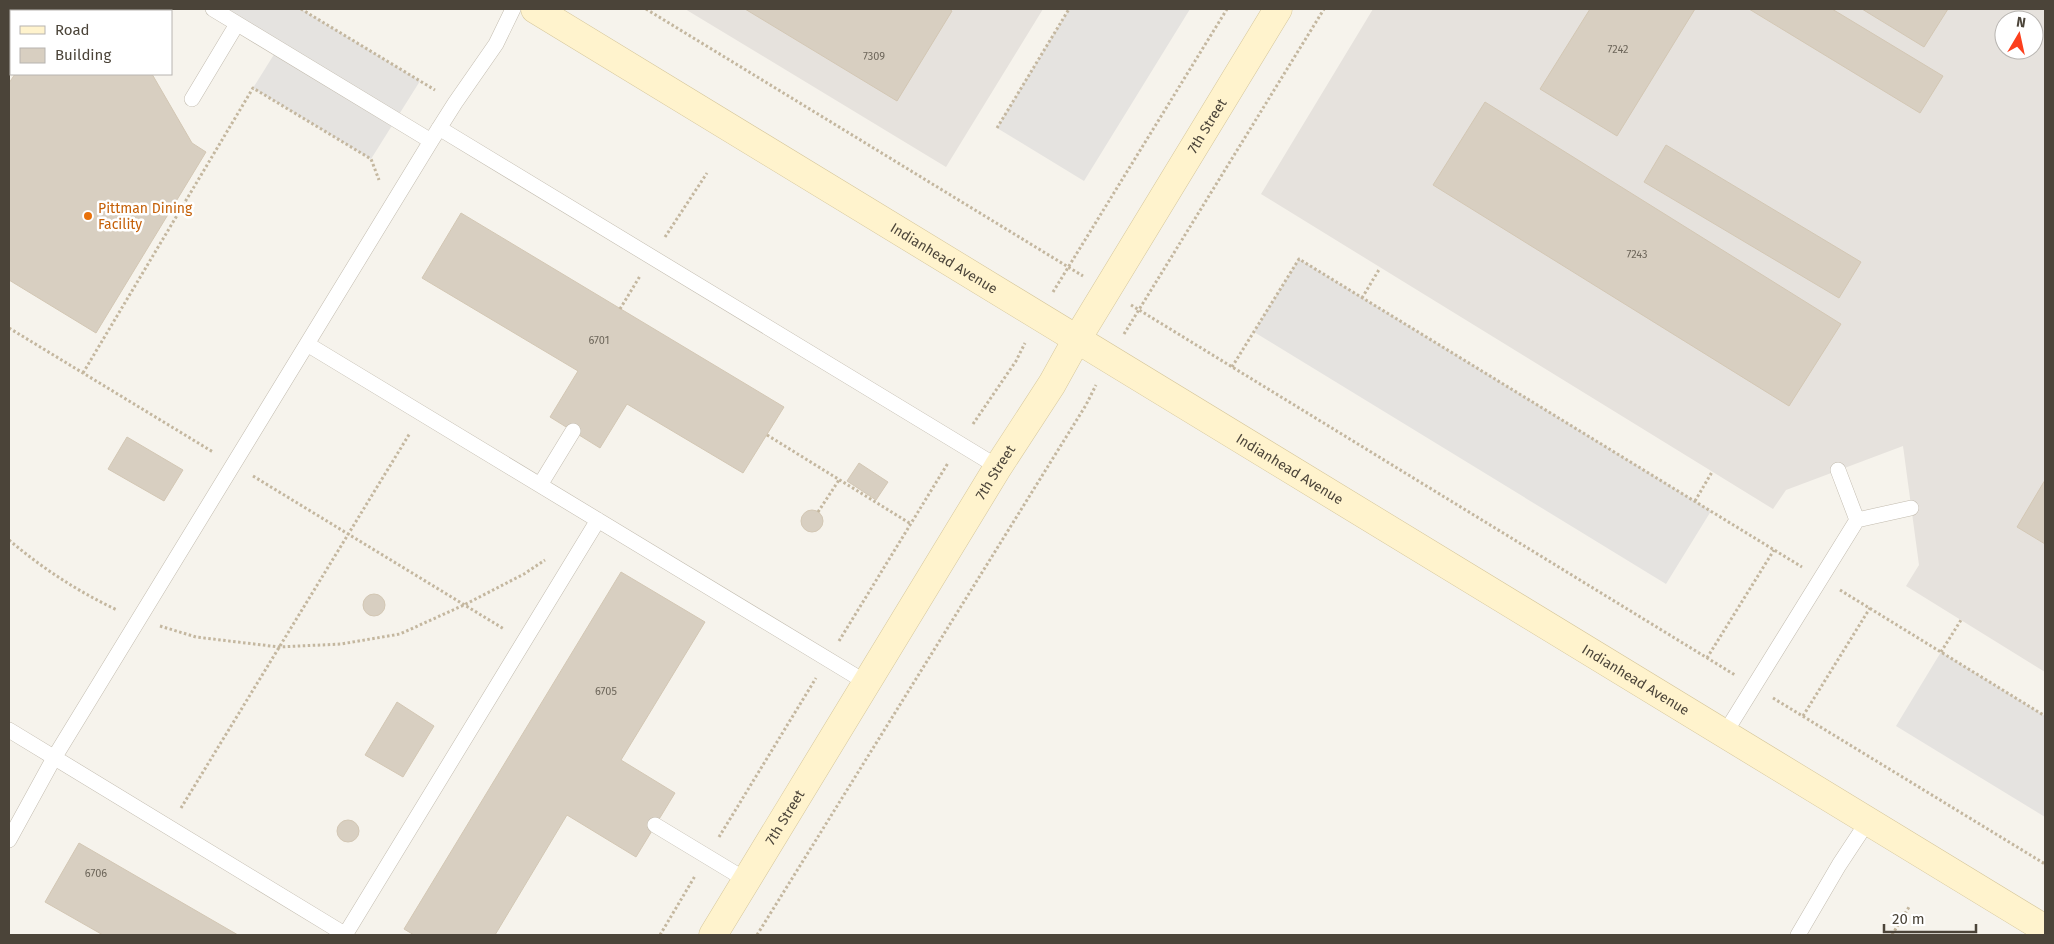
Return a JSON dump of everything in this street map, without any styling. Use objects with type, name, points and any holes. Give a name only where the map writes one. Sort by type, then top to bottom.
[{"type":"main road","name":"Indianhead Avenue","points":[[535,9],[2045,929]]},
{"type":"main road","name":"7th Street","points":[[713,935],[998,467],[1052,384],[1106,290],[1278,9]]},
{"type":"lane","points":[[213,9],[431,141]]},
{"type":"lane","points":[[9,840],[54,758],[439,128],[496,44],[514,9]]},
{"type":"lane","points":[[192,99],[238,24]]},
{"type":"lane","points":[[439,128],[998,467]]},
{"type":"lane","points":[[307,344],[867,683]]},
{"type":"lane","points":[[540,485],[573,431]]},
{"type":"lane","points":[[1838,470],[1856,520]]},
{"type":"lane","points":[[1725,734],[1856,520],[1911,508]]},
{"type":"lane","points":[[9,730],[346,935],[598,520]]},
{"type":"lane","points":[[1798,935],[1839,865],[1868,821]]},
{"type":"lane","points":[[655,825],[746,880]]},
{"type":"path","points":[[301,9],[455,103]]},
{"type":"path","points":[[646,9],[2045,864]]},
{"type":"path","points":[[997,128],[1070,9]]},
{"type":"path","points":[[660,935],[910,524],[960,444],[1016,362],[1038,316],[1227,9]]},
{"type":"path","points":[[757,935],[1086,405],[1109,359],[1324,9]]},
{"type":"path","points":[[84,374],[254,88],[372,159],[390,208]]},
{"type":"path","points":[[1232,367],[1299,259],[2045,716]]},
{"type":"path","points":[[1362,298],[1380,268]]},
{"type":"path","points":[[9,328],[524,641]]},
{"type":"path","points":[[169,828],[422,413]]},
{"type":"path","points":[[767,434],[910,524]]},
{"type":"path","points":[[1695,501],[1712,472]]},
{"type":"path","points":[[818,512],[839,480]]},
{"type":"path","points":[[9,540],[36,563],[91,598],[138,620],[196,637],[279,646],[341,644],[400,634],[464,605],[524,574],[546,559]]},
{"type":"path","points":[[1707,658],[1774,550]]},
{"type":"path","points":[[1803,716],[1870,608]]},
{"type":"path","points":[[1941,652],[1960,620]]},
{"type":"path","points":[[1892,935],[1909,907]]},
{"type":"shaded area","points":[[213,9],[301,9],[420,81],[371,159],[253,88],[278,48]]},
{"type":"shaded area","points":[[685,9],[1043,9],[946,167]]},
{"type":"shaded area","points":[[1069,9],[1190,9],[1084,181],[997,128]]},
{"type":"shaded area","points":[[1373,9],[2045,9],[2045,672],[1906,586],[1919,565],[1903,446],[1786,490],[1773,509],[1261,194]]},
{"type":"shaded area","points":[[1299,259],[1711,511],[1666,584],[1254,332]]},
{"type":"shaded area","points":[[1941,652],[2045,716],[2045,817],[1896,726]]},
{"type":"building","points":[[745,9],[949,9],[952,11],[897,101]]},
{"type":"building","points":[[1590,9],[1695,9],[1617,136],[1540,89]]},
{"type":"building","points":[[1749,9],[1832,9],[1943,76],[1920,113]]},
{"type":"building","points":[[1862,9],[1948,9],[1924,47]]},
{"type":"building","name":"Pittman Dining Facility","points":[[14,75],[153,75],[192,143],[206,152],[96,333],[9,280],[9,83]]},
{"type":"building","points":[[1485,102],[1841,324],[1789,406],[1433,185]]},
{"type":"building","points":[[1666,145],[1861,262],[1839,298],[1644,182]]},
{"type":"building","points":[[461,213],[784,407],[743,473],[627,404],[600,448],[550,417],[578,371],[422,278]]},
{"type":"building","points":[[127,437],[183,470],[164,501],[108,469]]},
{"type":"building","points":[[859,463],[888,482],[876,500],[847,481]]},
{"type":"building","points":[[2045,480],[2045,544],[2017,527]]},
{"type":"building","points":[[812,510],[820,513],[823,521],[820,529],[812,532],[804,529],[801,521],[804,513]]},
{"type":"building","points":[[621,572],[705,622],[621,760],[675,793],[636,857],[567,815],[495,935],[414,935],[404,929]]},
{"type":"building","points":[[374,594],[382,597],[385,605],[382,613],[374,616],[366,613],[363,605],[366,597]]},
{"type":"building","points":[[397,702],[434,726],[403,777],[365,755]]},
{"type":"building","points":[[348,820],[356,823],[359,831],[356,839],[348,842],[340,839],[337,831],[340,823]]},
{"type":"building","points":[[79,843],[238,935],[103,935],[45,902]]},
{"type":"place","name":"Pittman Dining Facility","points":[[88,216]]}]
